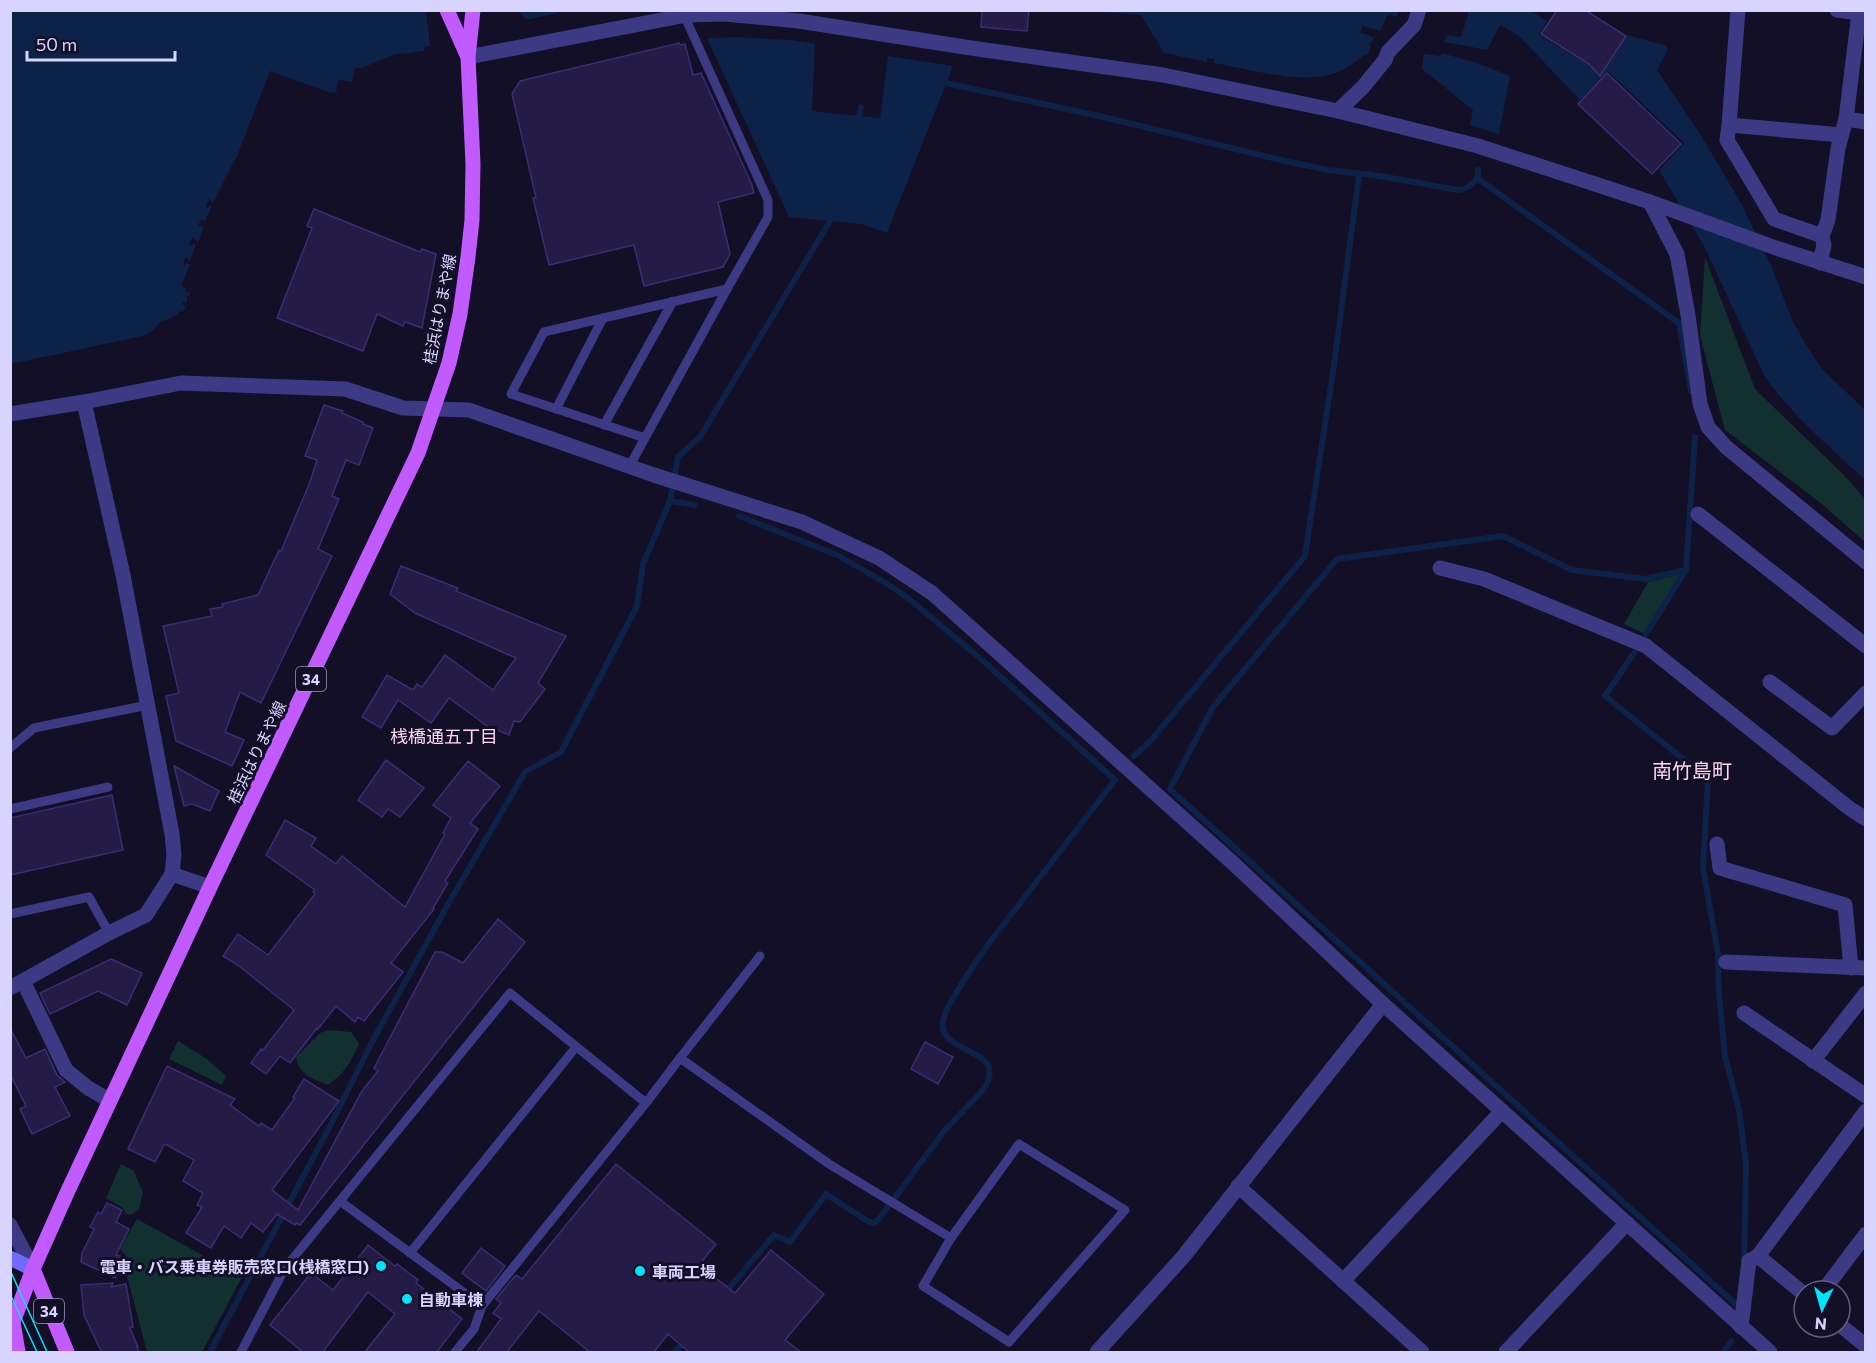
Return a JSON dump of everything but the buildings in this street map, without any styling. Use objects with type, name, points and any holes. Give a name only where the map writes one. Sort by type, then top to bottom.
[{"type":"main road","name":"桂浜はりまや線","points":[[447,10],[468,57]]},
{"type":"main road","name":"桂浜はりまや線","points":[[18,1353],[11,1324],[33,1269],[109,1100],[418,453],[435,409],[449,363],[460,314],[469,248],[473,165],[468,57],[473,10]]},
{"type":"main road","points":[[10,1258],[33,1269]]},
{"type":"main road","name":"34","points":[[33,1269],[68,1353]]},
{"type":"street","points":[[1338,111],[1363,87],[1385,60],[1388,52],[1414,25],[1419,10]]},
{"type":"street","points":[[1738,10],[1727,140],[1774,219],[1822,236]]},
{"type":"street","points":[[1820,263],[1824,245],[1822,236],[1828,220],[1841,135],[1859,69],[1862,14],[1837,10]]},
{"type":"street","points":[[468,57],[684,15],[724,14],[841,27],[1163,75],[1338,111],[1479,146],[1657,204],[1779,249],[1866,277]]},
{"type":"street","points":[[1846,119],[1866,122]]},
{"type":"street","points":[[1728,124],[1841,135]]},
{"type":"street","points":[[1657,204],[1677,254],[1700,405],[1708,427],[1726,447],[1866,562]]},
{"type":"street","points":[[10,414],[181,383],[345,389],[403,408],[468,410],[654,475],[802,522],[879,558],[932,593],[1226,856],[1383,1004],[1770,1353]]},
{"type":"street","points":[[84,402],[123,575],[148,705],[172,834],[174,855],[172,874],[146,915],[109,933],[17,985],[66,1070],[88,1088],[109,1100]]},
{"type":"street","points":[[1698,514],[1866,646]]},
{"type":"street","points":[[1440,568],[1484,579],[1646,646],[1849,808],[1866,819]]},
{"type":"street","points":[[1770,682],[1832,728],[1866,693]]},
{"type":"street","points":[[1717,843],[1720,868],[1845,905],[1858,968],[1726,962]]},
{"type":"street","points":[[172,874],[210,887]]},
{"type":"street","points":[[1813,1061],[1866,993]]},
{"type":"street","points":[[1097,1353],[1183,1257],[1383,1004]]},
{"type":"street","points":[[1744,1013],[1866,1096]]},
{"type":"street","points":[[1343,1281],[1502,1112]]},
{"type":"street","points":[[1741,1327],[1749,1261],[1758,1256],[1863,1118]]},
{"type":"street","points":[[1238,1186],[1422,1353]]},
{"type":"street","points":[[1506,1353],[1627,1223]]},
{"type":"street","points":[[10,1225],[33,1269]]},
{"type":"street","points":[[1831,1279],[1866,1234]]},
{"type":"street","points":[[1758,1256],[1792,1284]]},
{"type":"street","points":[[1852,1335],[1866,1346]]},
{"type":"lane","points":[[630,466],[768,217],[768,200],[684,15]]},
{"type":"lane","points":[[645,438],[511,394],[544,332],[727,289]]},
{"type":"lane","points":[[604,425],[673,302]]},
{"type":"lane","points":[[556,409],[603,318]]},
{"type":"lane","points":[[10,748],[34,728],[148,705]]},
{"type":"lane","points":[[10,808],[108,787]]},
{"type":"lane","points":[[10,914],[89,897],[109,933]]},
{"type":"lane","points":[[455,1353],[474,1329],[482,1306],[646,1103],[760,956]]},
{"type":"lane","points":[[241,1353],[285,1268],[510,993],[646,1103]]},
{"type":"lane","points":[[410,1253],[576,1047]]},
{"type":"lane","points":[[680,1058],[829,1164],[951,1238]]},
{"type":"lane","points":[[1019,1144],[1125,1210],[1010,1342],[922,1286],[951,1238],[1019,1144]]},
{"type":"lane","points":[[340,1201],[482,1306]]},
{"type":"green space","points":[[1705,257],[1755,389],[1844,475],[1865,499],[1865,542],[1823,505],[1725,430],[1700,336]]},
{"type":"green space","points":[[1681,574],[1645,634],[1624,624],[1648,582]]},
{"type":"green space","points":[[328,1030],[351,1032],[359,1044],[347,1067],[328,1085],[303,1072],[296,1057],[320,1033]]},
{"type":"green space","points":[[178,1041],[207,1059],[226,1076],[222,1085],[169,1059]]},
{"type":"green space","points":[[121,1164],[134,1171],[143,1193],[139,1209],[131,1215],[126,1214],[123,1208],[106,1198]]},
{"type":"green space","points":[[137,1219],[242,1277],[202,1352],[147,1352],[126,1272],[127,1257],[120,1249]]},
{"type":"water","points":[[1399,10],[1397,17],[1387,16],[1380,31],[1363,26],[1360,32],[1375,38],[1369,44],[1371,46],[1367,56],[1365,54],[1334,74],[1315,77],[1271,74],[1214,63],[1214,59],[1207,58],[1207,62],[1164,53],[1141,15],[1088,11]]},
{"type":"water","points":[[1530,10],[1547,21],[1539,35],[1586,63],[1595,51],[1611,61],[1627,35],[1667,46],[1668,50],[1657,70],[1702,137],[1742,205],[1772,268],[1793,322],[1822,369],[1865,410],[1865,480],[1786,404],[1764,375],[1704,246],[1659,170],[1684,143],[1608,71],[1580,100],[1518,35],[1500,25],[1487,50],[1444,42],[1446,35],[1461,37],[1469,11]]},
{"type":"water","points":[[10,11],[426,11],[430,46],[425,47],[424,51],[393,55],[362,68],[355,68],[352,82],[339,80],[336,90],[338,92],[331,93],[270,71],[236,159],[213,203],[209,199],[206,206],[208,208],[209,205],[212,206],[205,221],[201,219],[198,226],[204,226],[198,242],[193,237],[189,244],[196,245],[190,261],[185,257],[183,265],[190,264],[181,286],[186,288],[185,292],[190,293],[187,296],[187,303],[182,304],[186,306],[183,312],[179,311],[178,315],[159,323],[155,329],[143,336],[11,364]]},
{"type":"water","points":[[517,11],[566,11],[526,19]]},
{"type":"water","points":[[707,38],[791,40],[815,44],[812,111],[880,118],[888,56],[953,66],[887,233],[861,224],[789,217]]},
{"type":"water","points":[[1442,53],[1510,76],[1499,134],[1470,125],[1473,110],[1422,69],[1424,54],[1440,56]]},
{"type":"waterway","points":[[941,82],[1099,116],[1328,170],[1380,176],[1458,190],[1472,184],[1477,178],[1478,170]]},
{"type":"waterway","points":[[858,122],[861,107]]},
{"type":"waterway","points":[[1134,756],[1152,739],[1305,556],[1334,365],[1359,175]]},
{"type":"waterway","points":[[1477,178],[1679,323],[1691,391]]},
{"type":"waterway","points":[[210,1352],[371,1044],[447,906],[525,772],[561,752],[637,606],[643,564],[670,501],[678,457],[700,437],[833,216]]},
{"type":"waterway","points":[[1646,634],[1686,570],[1695,437]]},
{"type":"waterway","points":[[670,501],[695,505]]},
{"type":"waterway","points":[[724,1294],[774,1235],[790,1242],[826,1194],[869,1222],[874,1223],[878,1220],[945,1130],[984,1089],[990,1075],[987,1064],[948,1038],[943,1028],[946,1011],[964,979],[985,949],[1115,780],[981,659],[908,598],[837,555],[739,516]]},
{"type":"waterway","points":[[1686,570],[1645,579],[1572,570],[1503,536],[1337,559],[1213,707],[1170,789],[1740,1308]]},
{"type":"waterway","points":[[1634,653],[1605,696],[1708,779],[1703,868],[1718,954],[1725,1056],[1739,1110],[1746,1165],[1744,1262]]},
{"type":"waterway","points":[[675,1352],[686,1339]]},
{"type":"waterway","points":[[1724,1352],[1731,1341]]},
{"type":"tram line","points":[[10,1270],[47,1352]]},
{"type":"tram line","points":[[10,1294],[37,1352]]},
{"type":"place","name":"電車・バス乗車券販売窓口(桟橋窓口)","points":[[381,1266]]},
{"type":"place","name":"車両工場","points":[[640,1271]]},
{"type":"place","name":"自動車棟","points":[[407,1299]]},
{"type":"district","name":"桟橋通五丁目","points":[[444,736]]},
{"type":"district","name":"南竹島町","points":[[1692,770]]}]
